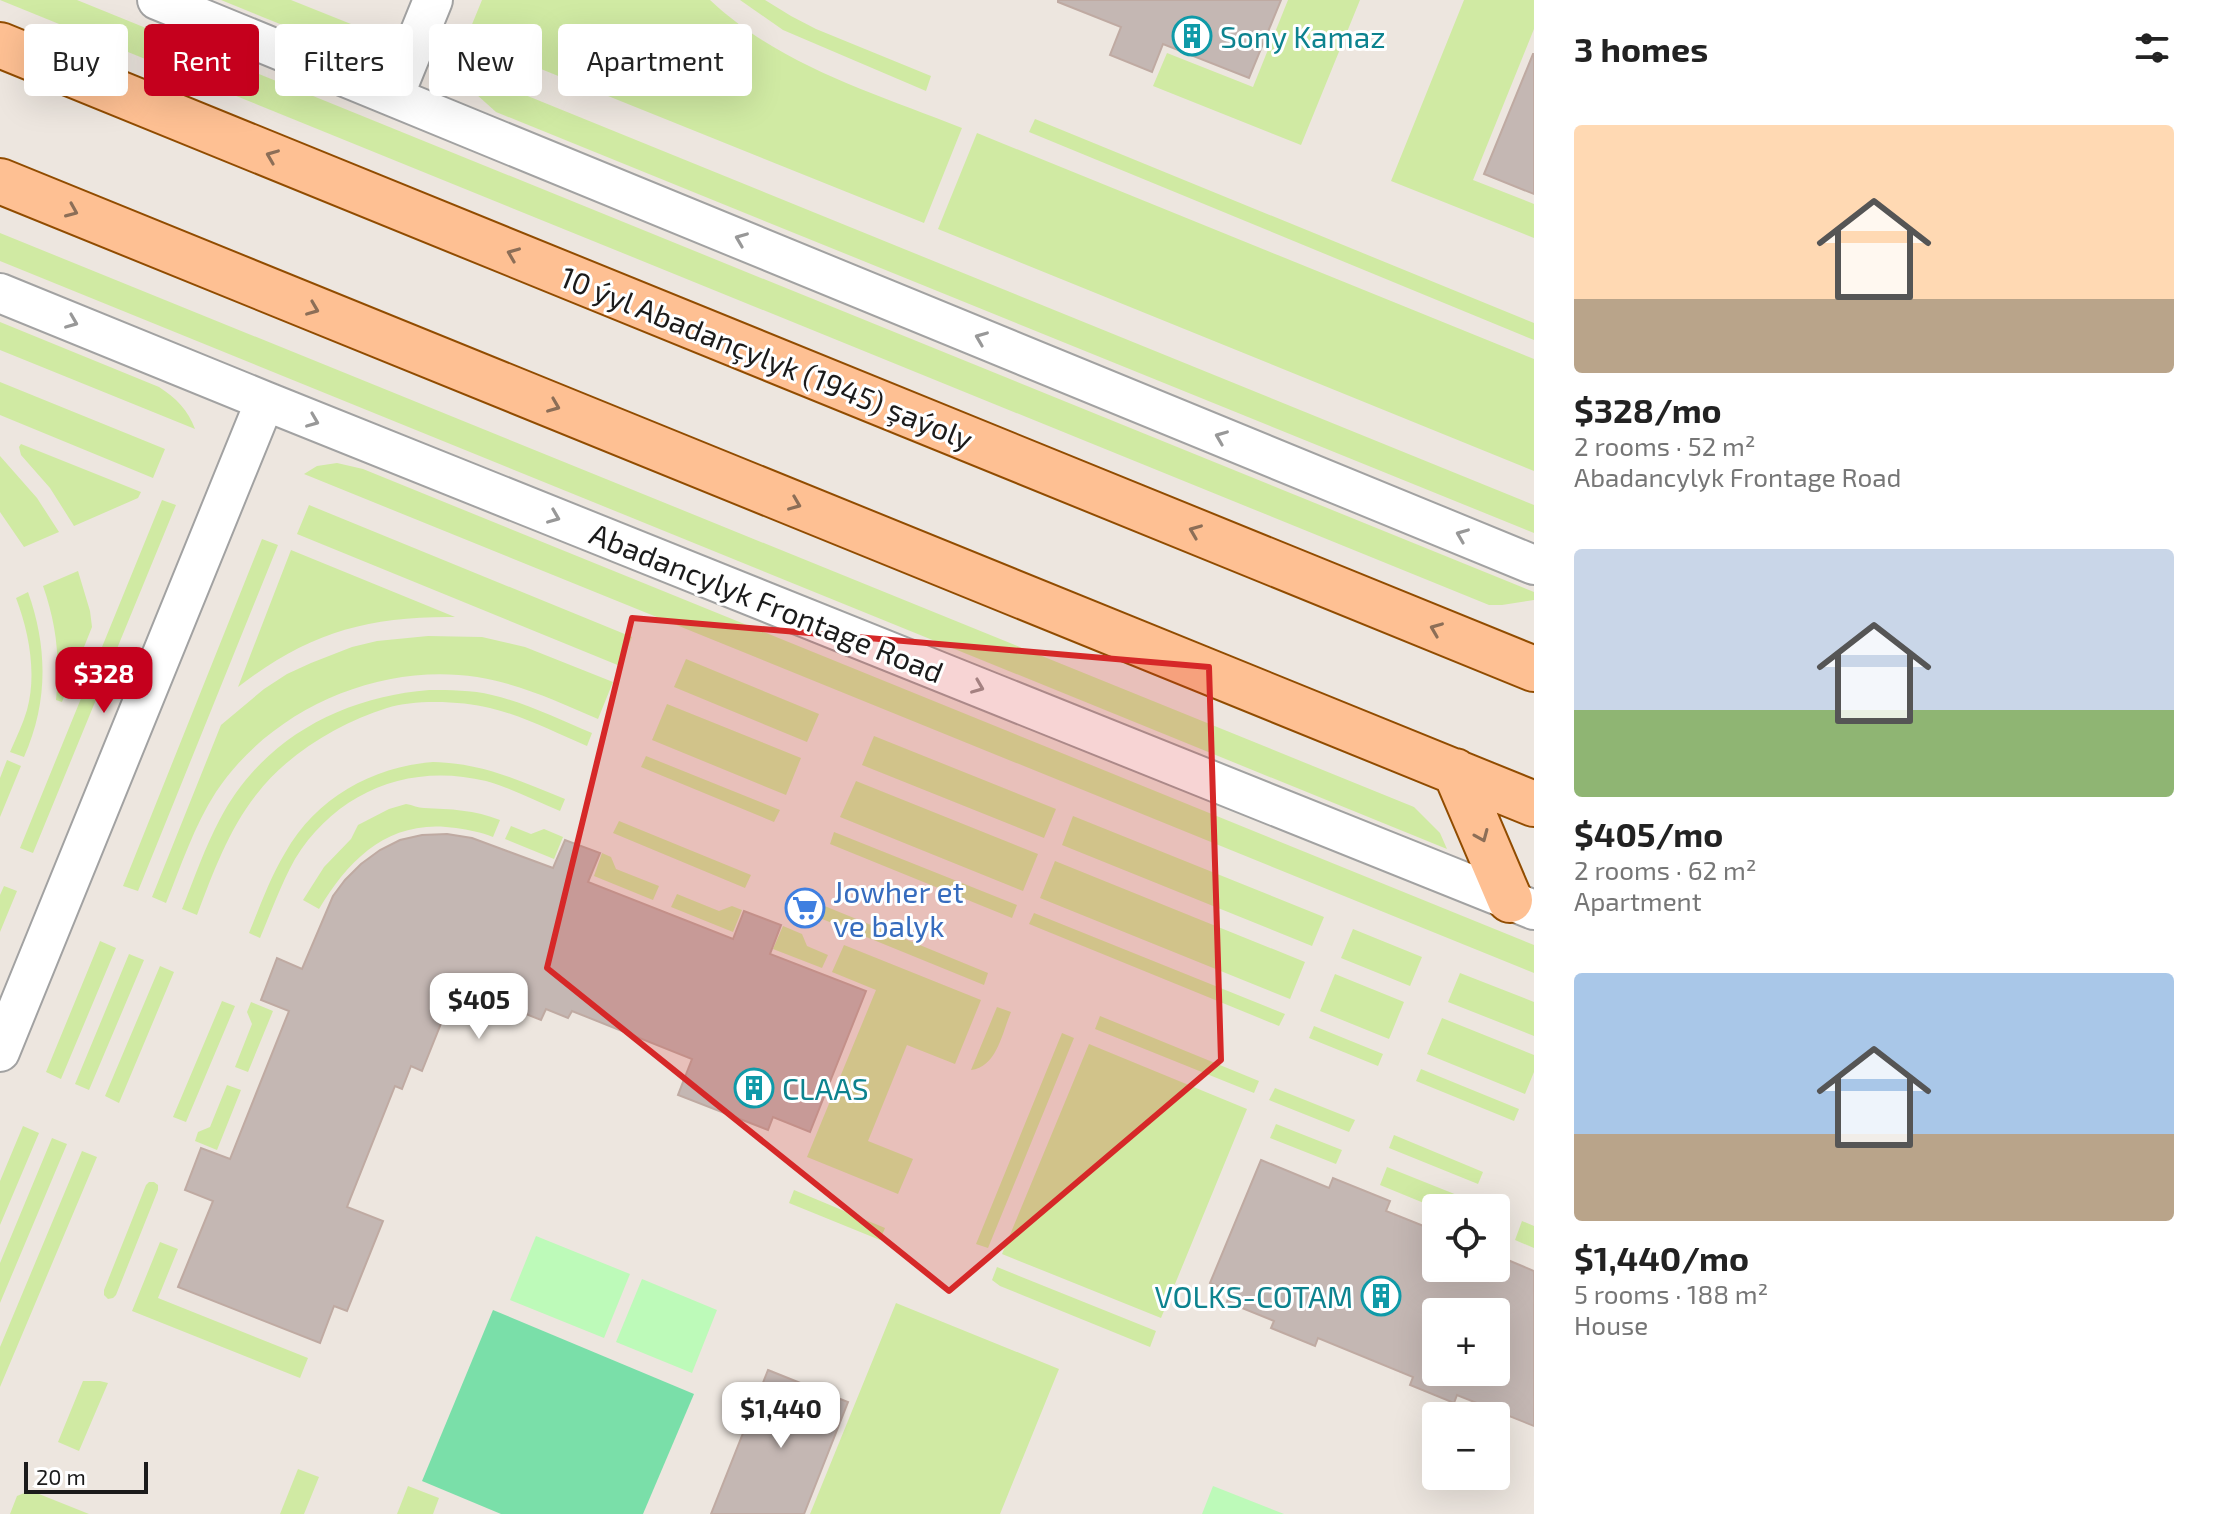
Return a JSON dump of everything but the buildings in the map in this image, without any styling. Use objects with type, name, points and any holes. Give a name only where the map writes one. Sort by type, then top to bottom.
[{"type":"main road","name":"10 ýyl Abadançylyk (1945) şaýoly","points":[[0,45],[1534,669]]},
{"type":"main road","points":[[0,181],[1534,804]]},
{"type":"main road","points":[[1493,652],[1534,641]]},
{"type":"main road","points":[[1455,771],[1522,905]]},
{"type":"street","points":[[157,0],[275,48]]},
{"type":"street","points":[[413,49],[433,0]]},
{"type":"street","points":[[394,96],[1534,565]]},
{"type":"street","name":"Abadancylyk Frontage Road","points":[[0,293],[1522,905]]},
{"type":"street","points":[[0,1052],[265,401]]},
{"type":"highlighted area","points":[[632,618],[1209,667],[1221,1060],[949,1291],[547,968]]},
{"type":"green space","points":[[0,0],[77,0],[144,27],[144,59],[128,52],[128,24],[59,24]]},
{"type":"green space","points":[[221,0],[291,0],[351,24],[280,24]]},
{"type":"green space","points":[[482,0],[710,0],[738,24],[558,24],[558,76],[542,70],[542,24],[472,24]]},
{"type":"green space","points":[[740,0],[765,0],[816,29],[931,76],[926,91],[783,30]]},
{"type":"green space","points":[[1288,0],[1360,0],[1301,145],[1153,86],[1167,53],[1253,87]]},
{"type":"green space","points":[[1464,0],[1534,0],[1534,29],[1473,180],[1534,204],[1534,238],[1391,181]]},
{"type":"green space","points":[[752,33],[829,76],[962,128],[924,223],[608,96],[752,96]]},
{"type":"green space","points":[[259,74],[275,80],[275,96],[313,96],[1534,592],[1534,600],[1489,605],[236,96],[259,96]]},
{"type":"green space","points":[[478,96],[528,96],[1534,505],[1534,533],[496,112]]},
{"type":"green space","points":[[1035,119],[1534,323],[1534,340],[1029,132]]},
{"type":"green space","points":[[977,133],[1534,359],[1534,471],[938,229]]},
{"type":"green space","points":[[0,233],[1414,807],[1440,833],[1447,849],[0,261]]},
{"type":"green space","points":[[0,322],[159,387],[181,405],[195,429],[0,350]]},
{"type":"green space","points":[[0,382],[165,449],[153,478],[0,415]]},
{"type":"green space","points":[[21,444],[141,492],[138,498],[74,526],[50,488],[21,455]]},
{"type":"green space","points":[[0,456],[37,498],[59,532],[24,547],[0,512]]},
{"type":"green space","points":[[337,463],[363,469],[1534,945],[1534,973],[304,474],[317,466]]},
{"type":"green space","points":[[162,500],[176,505],[33,853],[20,848]]},
{"type":"green space","points":[[309,505],[632,637],[620,666],[297,534]]},
{"type":"green space","points":[[262,539],[278,545],[138,891],[123,886]]},
{"type":"green space","points":[[291,550],[455,617],[394,620],[340,631],[289,653],[238,687]]},
{"type":"green space","points":[[78,571],[92,627],[62,702],[56,700],[56,643],[43,586]]},
{"type":"green space","points":[[28,592],[39,634],[42,675],[38,716],[24,757],[10,752],[24,720],[30,696],[30,653],[16,598]]},
{"type":"green space","points":[[428,636],[482,637],[525,647],[613,682],[598,719],[554,700],[493,680],[440,674],[403,677],[366,685],[330,698],[297,715],[266,737],[239,763],[216,792],[201,818],[166,903],[152,897],[221,725],[264,689],[311,663],[377,641]]},
{"type":"green space","points":[[686,659],[819,714],[807,742],[674,687]]},
{"type":"green space","points":[[429,690],[469,691],[505,698],[592,733],[587,746],[503,711],[452,703],[398,705],[369,714],[333,731],[298,753],[269,780],[246,809],[229,838],[197,915],[182,909],[220,819],[237,791],[258,766],[308,727],[336,713],[397,694]]},
{"type":"green space","points":[[667,704],[801,758],[786,795],[652,740]]},
{"type":"green space","points":[[874,736],[1056,809],[1044,838],[862,765]]},
{"type":"green space","points":[[646,756],[780,810],[774,822],[641,767]]},
{"type":"green space","points":[[7,760],[21,766],[0,817],[0,778]]},
{"type":"green space","points":[[433,762],[485,769],[565,799],[560,811],[495,784],[457,776],[429,776],[377,788],[331,816],[312,836],[295,859],[260,938],[249,933],[280,863],[298,834],[329,801],[368,778],[410,765]]},
{"type":"green space","points":[[856,781],[1038,854],[1023,891],[840,817]]},
{"type":"green space","points":[[406,804],[472,812],[500,820],[493,837],[433,826],[392,836],[375,845],[344,873],[319,909],[303,900],[324,867],[351,839],[358,825]]},
{"type":"green space","points":[[1073,816],[1324,917],[1312,946],[1062,845]]},
{"type":"green space","points":[[619,821],[751,875],[745,888],[613,833]]},
{"type":"green space","points":[[511,826],[531,834],[544,829],[563,837],[554,859],[505,839]]},
{"type":"green space","points":[[834,832],[1017,905],[1012,918],[830,844]]},
{"type":"green space","points":[[602,853],[611,857],[616,869],[659,886],[653,900],[594,876]]},
{"type":"green space","points":[[1055,861],[1305,962],[1290,999],[1040,898]]},
{"type":"green space","points":[[4,886],[17,891],[0,932],[0,895]]},
{"type":"green space","points":[[677,894],[719,911],[732,906],[742,910],[733,932],[671,907]]},
{"type":"green space","points":[[810,900],[988,973],[984,985],[805,912]]},
{"type":"green space","points":[[1034,913],[1285,1014],[1279,1026],[1029,924]]},
{"type":"green space","points":[[783,926],[802,934],[807,946],[828,955],[822,968],[773,949]]},
{"type":"green space","points":[[1353,929],[1422,957],[1410,986],[1341,958]]},
{"type":"green space","points":[[100,941],[116,948],[61,1079],[46,1072]]},
{"type":"green space","points":[[844,945],[981,1000],[955,1064],[907,1045],[868,1141],[913,1159],[898,1194],[807,1157],[876,990],[832,972]]},
{"type":"green space","points":[[129,954],[144,960],[89,1090],[75,1084]]},
{"type":"green space","points":[[160,966],[174,972],[119,1103],[105,1096]]},
{"type":"green space","points":[[1460,973],[1534,1002],[1534,1036],[1448,1002]]},
{"type":"green space","points":[[1335,974],[1404,1002],[1389,1039],[1320,1011]]},
{"type":"green space","points":[[222,1001],[235,1006],[186,1122],[173,1117]]},
{"type":"green space","points":[[251,1002],[273,1011],[248,1072],[235,1067],[252,1024],[247,1012]]},
{"type":"green space","points":[[997,1007],[1011,1012],[1001,1039],[987,1063],[971,1070]]},
{"type":"green space","points":[[1100,1016],[1259,1081],[1254,1093],[1095,1029]]},
{"type":"green space","points":[[1442,1018],[1534,1055],[1534,1072],[1525,1094],[1427,1054]]},
{"type":"green space","points":[[1314,1026],[1383,1054],[1378,1066],[1309,1038]]},
{"type":"green space","points":[[1062,1033],[1074,1038],[988,1248],[976,1244]]},
{"type":"green space","points":[[1089,1044],[1247,1109],[1161,1318],[1002,1254]]},
{"type":"green space","points":[[1421,1069],[1519,1109],[1514,1121],[1416,1081]]},
{"type":"green space","points":[[227,1085],[241,1090],[217,1150],[195,1141],[198,1132],[210,1127]]},
{"type":"green space","points":[[1275,1088],[1355,1120],[1349,1132],[1269,1100]]},
{"type":"green space","points":[[1276,1124],[1342,1150],[1336,1164],[1270,1138]]},
{"type":"green space","points":[[23,1126],[39,1133],[0,1225],[0,1181]]},
{"type":"green space","points":[[1394,1135],[1483,1172],[1478,1184],[1389,1148]]},
{"type":"green space","points":[[52,1138],[67,1144],[0,1303],[0,1263]]},
{"type":"green space","points":[[82,1151],[97,1157],[0,1387],[0,1347]]},
{"type":"green space","points":[[1387,1167],[1454,1194],[1422,1194],[1422,1202],[1380,1185]]},
{"type":"green space","points":[[149,1182],[158,1185],[158,1190],[116,1295],[108,1299],[104,1290]]},
{"type":"green space","points":[[794,1190],[885,1228],[880,1240],[789,1203]]},
{"type":"green space","points":[[1522,1221],[1534,1226],[1534,1248],[1515,1240]]},
{"type":"green space","points":[[536,1236],[630,1274],[604,1338],[510,1300]]},
{"type":"green space","points":[[160,1242],[178,1249],[158,1298],[308,1358],[300,1378],[132,1311]]},
{"type":"green space","points":[[997,1267],[1156,1331],[1150,1347],[1000,1286],[992,1280]]},
{"type":"green space","points":[[642,1279],[717,1310],[692,1373],[616,1342]]},
{"type":"green space","points":[[896,1303],[1059,1369],[1000,1514],[810,1514]]},
{"type":"green space","points":[[493,1310],[694,1394],[643,1514],[501,1514],[422,1481]]},
{"type":"green space","points":[[83,1381],[108,1383],[79,1451],[58,1442]]},
{"type":"green space","points":[[298,1469],[319,1477],[304,1514],[280,1514]]},
{"type":"green space","points":[[408,1486],[439,1498],[433,1514],[397,1514]]},
{"type":"green space","points":[[1213,1486],[1284,1514],[1202,1514]]},
{"type":"green space","points":[[29,1491],[89,1514],[10,1514],[17,1496]]},
{"type":"place","name":"Sony Kamaz","points":[[1192,36]]},
{"type":"place","name":"Jowher et ve balyk","points":[[805,908]]},
{"type":"place","name":"CLAAS","points":[[754,1088]]},
{"type":"place","name":"VOLKS-COTAM","points":[[1381,1296]]}]
